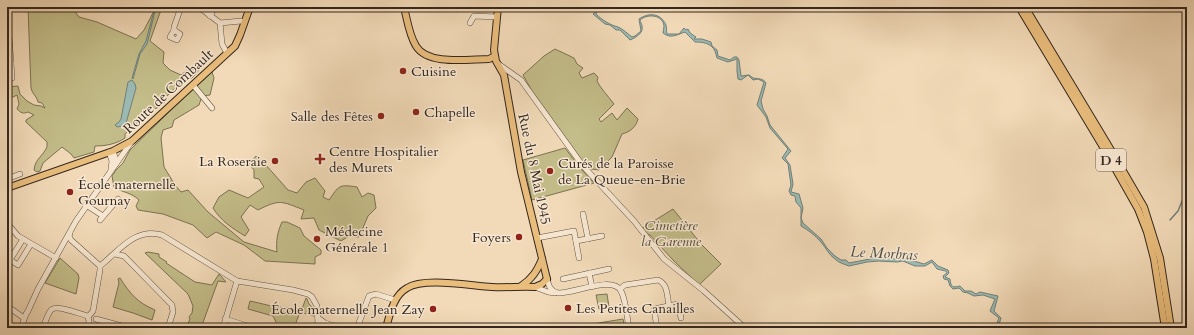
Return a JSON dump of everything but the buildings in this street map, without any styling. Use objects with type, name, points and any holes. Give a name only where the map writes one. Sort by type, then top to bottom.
[{"type":"main road","name":"Route de Combault","points":[[7,188],[111,152],[132,141],[235,46],[250,7]]},
{"type":"main road","points":[[404,7],[416,47],[425,54],[440,60],[494,60],[498,7]]},
{"type":"main road","name":"D 4","points":[[1018,7],[1103,147],[1138,209],[1147,232],[1154,259],[1165,328]]},
{"type":"main road","name":"D 4","points":[[1025,7],[1144,207],[1160,261],[1171,328]]},
{"type":"main road","name":"Rue du 8 Mai 1945","points":[[494,60],[504,75],[521,172],[547,279]]},
{"type":"main road","points":[[521,286],[531,279],[538,269],[542,259]]},
{"type":"main road","points":[[531,279],[547,279]]},
{"type":"main road","points":[[386,328],[395,300],[406,288],[419,283],[500,287],[535,287],[542,284],[547,279]]},
{"type":"street","points":[[174,30],[181,7]]},
{"type":"street","points":[[199,7],[220,23],[241,21]]},
{"type":"street","points":[[210,16],[215,7]]},
{"type":"street","points":[[7,11],[9,65],[12,78]]},
{"type":"street","points":[[470,23],[474,16],[497,17]]},
{"type":"street","points":[[220,23],[222,44],[227,53]]},
{"type":"street","points":[[494,60],[521,80],[583,166],[634,221],[664,259],[704,291],[741,326],[746,328]]},
{"type":"street","points":[[504,75],[506,72],[512,72]]},
{"type":"street","points":[[193,85],[212,108]]},
{"type":"street","points":[[21,328],[24,318],[38,289],[86,205],[132,141]]},
{"type":"street","points":[[111,152],[116,160],[116,164]]},
{"type":"street","points":[[111,152],[111,169]]},
{"type":"street","points":[[7,179],[20,174]]},
{"type":"street","points":[[86,205],[102,218],[118,199]]},
{"type":"street","points":[[583,214],[588,239]]},
{"type":"street","points":[[7,224],[15,234],[56,258]]},
{"type":"street","points":[[537,238],[574,230],[580,258]]},
{"type":"street","points":[[70,232],[69,238],[73,243],[100,266]]},
{"type":"street","points":[[88,328],[100,266],[134,237],[142,234],[153,233],[162,235],[237,281],[302,291],[312,297],[315,302],[318,323],[313,328]]},
{"type":"street","points":[[576,241],[602,236]]},
{"type":"street","points":[[23,239],[10,260],[14,263],[18,265],[32,244]]},
{"type":"street","points":[[63,244],[73,243]]},
{"type":"street","points":[[115,254],[124,256],[172,305],[173,312],[168,328]]},
{"type":"street","points":[[563,279],[609,269]]},
{"type":"street","points":[[589,273],[592,287]]},
{"type":"street","name":"Rue du 8 Mai 1945","points":[[547,279],[550,288],[554,292],[558,293]]},
{"type":"street","points":[[620,289],[625,284],[658,280],[662,281],[665,285],[669,306]]},
{"type":"street","points":[[222,328],[237,281]]},
{"type":"street","points":[[535,287],[548,292],[558,293],[610,284],[616,286],[620,289],[623,296],[629,328]]},
{"type":"street","points":[[357,328],[369,296],[376,294],[395,300]]},
{"type":"street","points":[[657,328],[654,309],[678,304],[681,318]]},
{"type":"street","points":[[7,306],[24,318]]},
{"type":"street","points":[[43,328],[51,310],[54,308],[60,308],[90,317],[95,315],[96,319],[129,328]]},
{"type":"street","points":[[318,318],[325,323],[341,328]]},
{"type":"street","points":[[225,319],[254,328]]},
{"type":"green space","points":[[28,7],[75,7],[76,13],[79,17],[97,22],[136,39],[144,30],[156,7],[162,7],[150,41],[164,52],[163,63],[170,70],[181,75],[189,69],[199,70],[192,78],[185,79],[167,96],[166,101],[157,108],[152,109],[125,134],[125,138],[111,144],[95,146],[94,152],[74,158],[62,147],[43,163],[40,171],[37,172],[34,170],[37,160],[47,147],[47,142],[26,122],[26,120],[34,115],[28,112],[22,113],[17,109],[19,104],[17,95],[13,97],[7,95],[7,87],[18,86],[20,94],[27,101],[45,108],[42,103],[38,102],[31,88]]},
{"type":"green space","points":[[555,49],[574,58],[577,64],[583,68],[579,73],[582,78],[594,73],[598,77],[597,81],[614,104],[599,119],[601,122],[612,113],[617,120],[627,108],[638,119],[632,129],[622,134],[612,157],[599,170],[589,170],[532,91],[523,75],[544,56]]},
{"type":"green space","points":[[212,72],[214,78],[210,95],[202,96],[199,105],[174,120],[172,127],[163,130],[161,138],[164,167],[181,192],[188,190],[208,212],[244,242],[277,252],[277,237],[282,222],[287,222],[300,228],[304,236],[321,250],[321,254],[315,257],[315,264],[265,261],[244,245],[216,232],[207,238],[193,225],[163,214],[138,210],[136,206],[139,200],[133,195],[114,187],[112,176],[123,163],[130,150],[207,75]]},
{"type":"green space","points":[[565,148],[594,183],[532,200],[523,160]]},
{"type":"green space","points":[[256,156],[288,190],[297,193],[306,182],[315,178],[325,191],[323,197],[329,200],[337,189],[342,186],[357,187],[362,197],[368,193],[374,195],[376,208],[368,216],[359,237],[349,236],[341,241],[319,230],[314,218],[301,219],[304,210],[281,202],[271,204],[258,210],[250,205],[241,217],[249,230],[245,236],[227,224],[213,208],[219,197],[229,190],[248,198],[264,187],[259,179],[254,178],[254,170],[249,164]]},
{"type":"green space","name":"Cimetière la Garenne","points":[[673,209],[701,244],[721,264],[699,285],[650,235],[646,234],[641,229]]},
{"type":"green space","points":[[148,252],[159,254],[159,257],[167,262],[166,263],[195,282],[212,285],[219,274],[226,282],[218,281],[201,328],[186,328],[193,306],[188,294],[145,253]]},
{"type":"green space","points":[[60,258],[78,274],[79,278],[76,294],[45,283]]},
{"type":"green space","points":[[120,278],[127,289],[135,297],[155,310],[152,320],[113,307],[119,283],[118,279]]},
{"type":"green space","points":[[607,294],[609,307],[599,309],[596,295]]},
{"type":"green space","points":[[306,298],[314,309],[312,311],[314,316],[300,312],[294,328],[279,328],[273,316],[248,309],[250,301],[276,307],[302,309]]},
{"type":"green space","points":[[623,319],[625,328],[568,328]]},
{"type":"water","points":[[155,7],[147,44],[140,54],[133,79],[132,78],[139,54],[146,41]]},
{"type":"water","points":[[592,7],[595,7],[597,10],[596,14],[609,24],[622,29],[632,37],[641,31],[639,19],[646,16],[650,15],[654,15],[661,18],[666,25],[667,34],[679,34],[671,36],[666,35],[663,33],[664,26],[661,19],[655,16],[647,16],[640,20],[642,31],[637,37],[630,40],[620,30],[616,30],[610,25],[605,24],[593,14],[595,12]]},
{"type":"water","points":[[684,28],[686,30],[688,29],[690,33],[696,37],[694,39],[702,39],[711,42],[712,46],[717,50],[718,56],[730,60],[737,57],[739,60],[741,76],[748,75],[741,80],[738,79],[737,59],[728,62],[717,58],[715,51],[711,46],[704,43],[695,42],[685,32],[679,34]]},
{"type":"water","points":[[748,75],[753,78],[762,79],[766,83],[761,101],[763,109],[770,125],[791,151],[785,158],[790,165],[793,184],[791,192],[799,194],[803,208],[801,218],[801,208],[796,202],[795,196],[791,195],[789,191],[791,185],[788,164],[782,158],[788,149],[770,128],[766,117],[757,105],[764,82],[758,79],[753,80]]},
{"type":"water","points":[[132,80],[136,88],[126,123],[117,127],[115,125],[121,119],[128,82]]},
{"type":"water","points":[[801,218],[803,223],[821,239],[835,256],[841,260],[846,260],[849,263],[875,258],[904,258],[924,264],[932,260],[938,266],[948,270],[949,273],[945,277],[950,279],[952,286],[960,286],[965,291],[971,291],[976,294],[980,292],[998,296],[994,311],[1001,318],[998,328],[995,328],[999,318],[990,311],[995,299],[983,295],[974,296],[963,292],[959,288],[953,289],[948,280],[944,279],[943,276],[947,273],[946,271],[937,269],[932,262],[925,266],[915,266],[903,261],[879,261],[849,266],[833,257],[816,237],[801,226]]},
{"type":"waterway","points":[[1170,220],[1178,211],[1187,189]]},
{"type":"place","name":"Cuisine","points":[[403,71]]},
{"type":"place","name":"Chapelle","points":[[416,112]]},
{"type":"place","name":"Salle des Fêtes","points":[[381,116]]},
{"type":"place","name":"Centre Hospitalier des Murets","points":[[320,159]]},
{"type":"place","name":"La Roseraie","points":[[275,161]]},
{"type":"place","name":"Curés de la Paroisse de La Queue-en-Brie","points":[[550,171]]},
{"type":"place","name":"École maternelle Gournay","points":[[70,192]]},
{"type":"place","name":"Foyers","points":[[519,237]]},
{"type":"place","name":"Médecine Générale 1","points":[[317,239]]},
{"type":"place","name":"Les Petites Canailles","points":[[568,308]]},
{"type":"place","name":"École maternelle Jean Zay","points":[[433,309]]},
{"type":"water label","name":"Le Morbras","points":[[884,253]]}]
